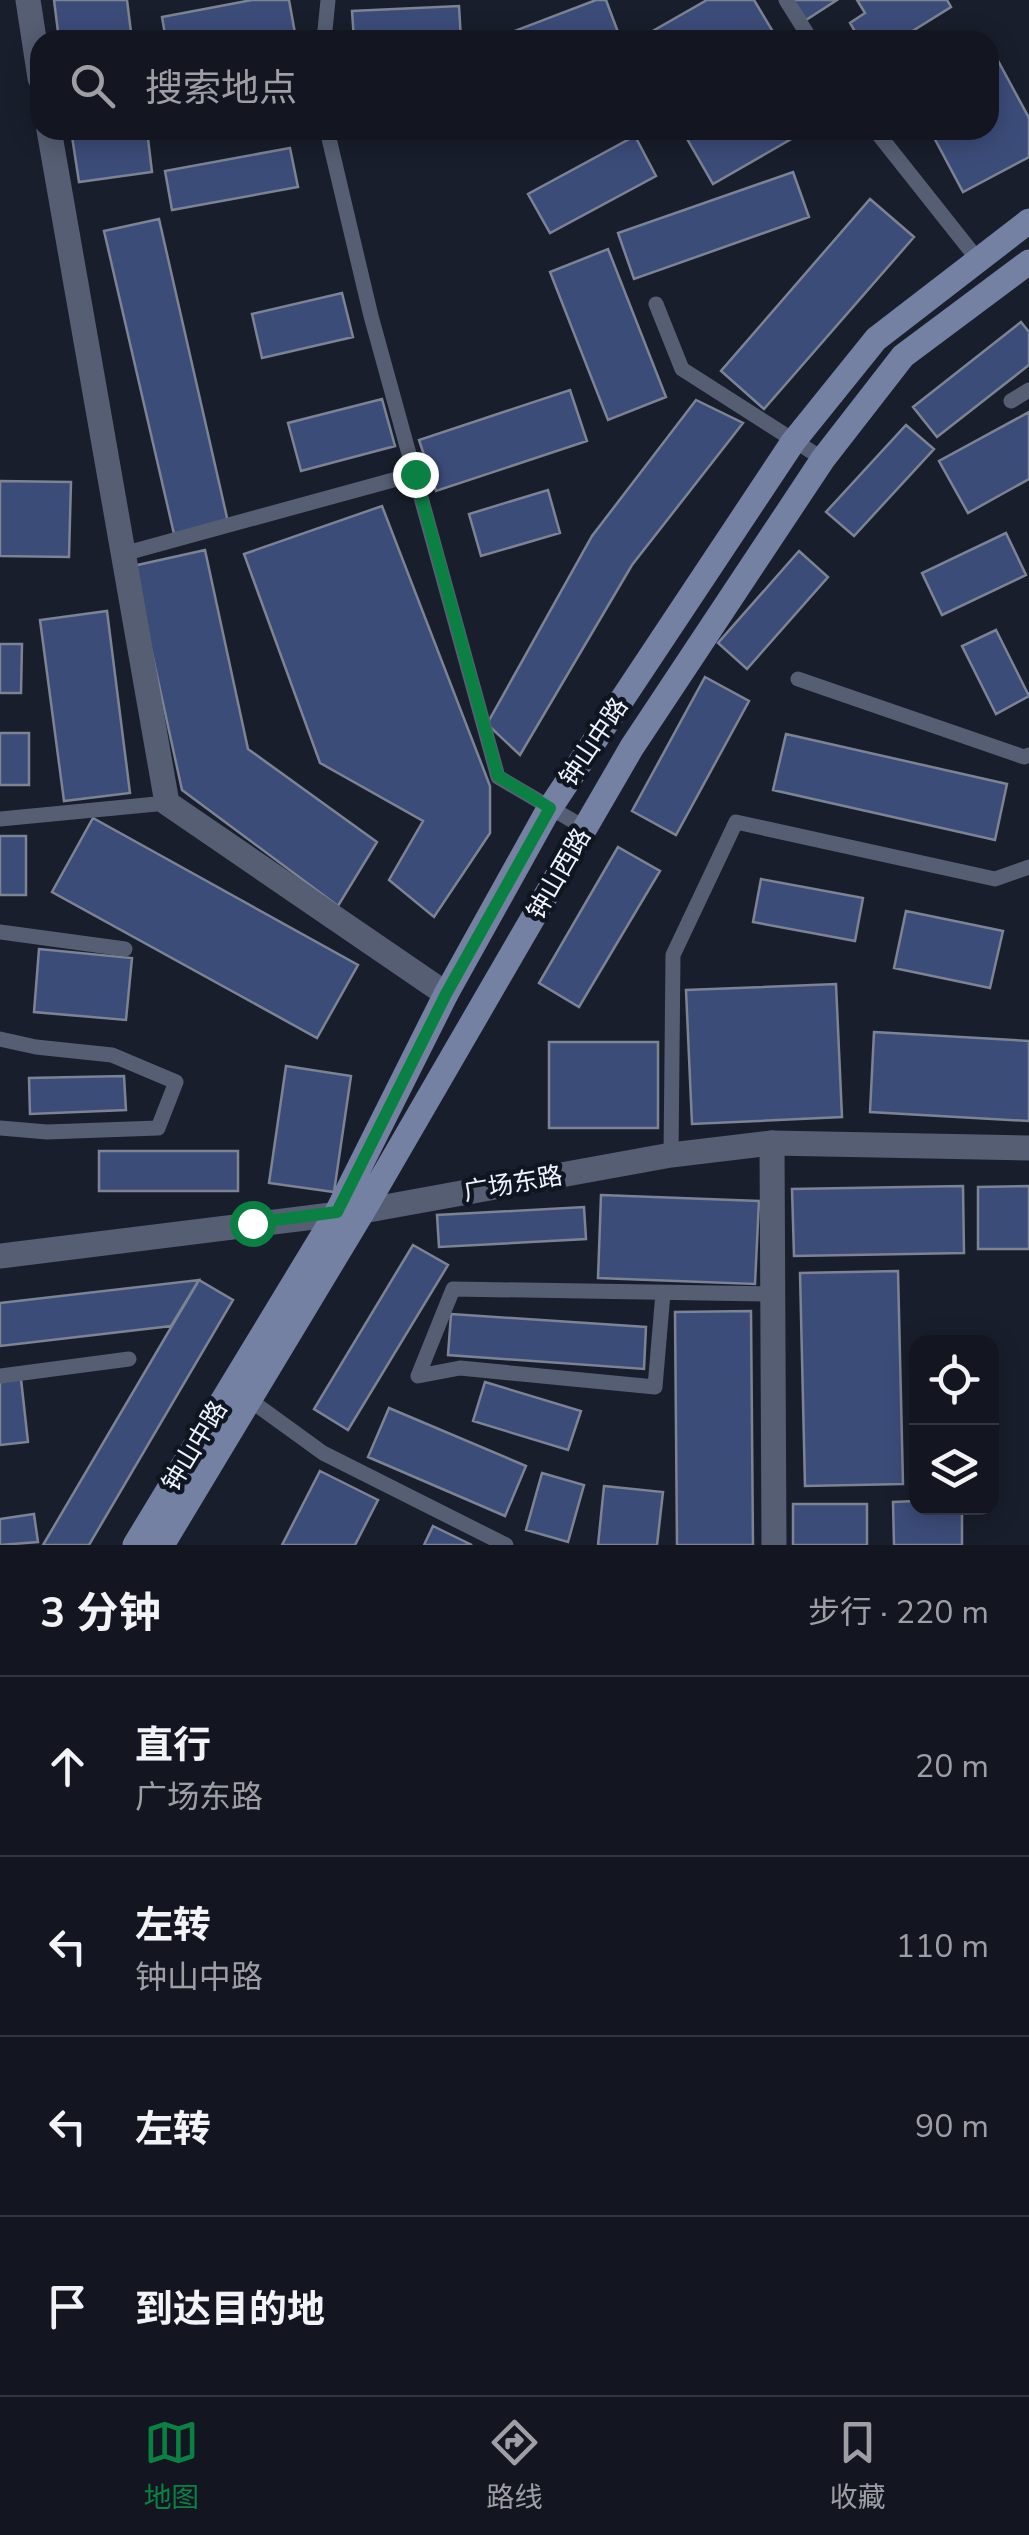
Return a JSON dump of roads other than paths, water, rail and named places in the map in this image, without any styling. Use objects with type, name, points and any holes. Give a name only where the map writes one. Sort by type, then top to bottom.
[{"type":"main road","name":"钟山中路","points":[[135,1545],[240,1394],[446,994],[550,808],[793,442],[876,339],[1029,221]]},
{"type":"main road","name":"钟山西路","points":[[162,1545],[240,1394],[363,1211],[632,747],[822,460],[903,356],[1029,262]]},
{"type":"street","points":[[28,0],[33,30]]},
{"type":"street","points":[[51,140],[167,804],[446,994]]},
{"type":"street","points":[[772,1143],[774,1545]]},
{"type":"street","name":"广场东路","points":[[0,1256],[363,1211],[671,1155],[772,1143],[1029,1148]]},
{"type":"lane","points":[[325,30],[328,0]]},
{"type":"lane","points":[[786,0],[805,30]]},
{"type":"lane","points":[[329,140],[371,316],[498,776],[586,828]]},
{"type":"lane","points":[[883,140],[978,260]]},
{"type":"lane","points":[[656,304],[682,369],[822,460]]},
{"type":"lane","points":[[1011,400],[1029,390]]},
{"type":"lane","points":[[124,554],[415,474]]},
{"type":"lane","points":[[798,679],[1024,757],[1029,755]]},
{"type":"lane","points":[[0,819],[167,804]]},
{"type":"lane","points":[[671,1155],[673,955],[736,822],[995,880],[1029,868]]},
{"type":"lane","points":[[0,932],[125,948]]},
{"type":"lane","points":[[0,1039],[112,1055],[176,1082],[158,1128],[47,1132],[0,1128]]},
{"type":"lane","points":[[662,1292],[654,1387],[460,1368],[418,1376],[453,1289],[662,1292],[772,1294]]},
{"type":"lane","points":[[0,1376],[130,1359]]},
{"type":"lane","points":[[240,1394],[323,1453],[506,1545]]}]
